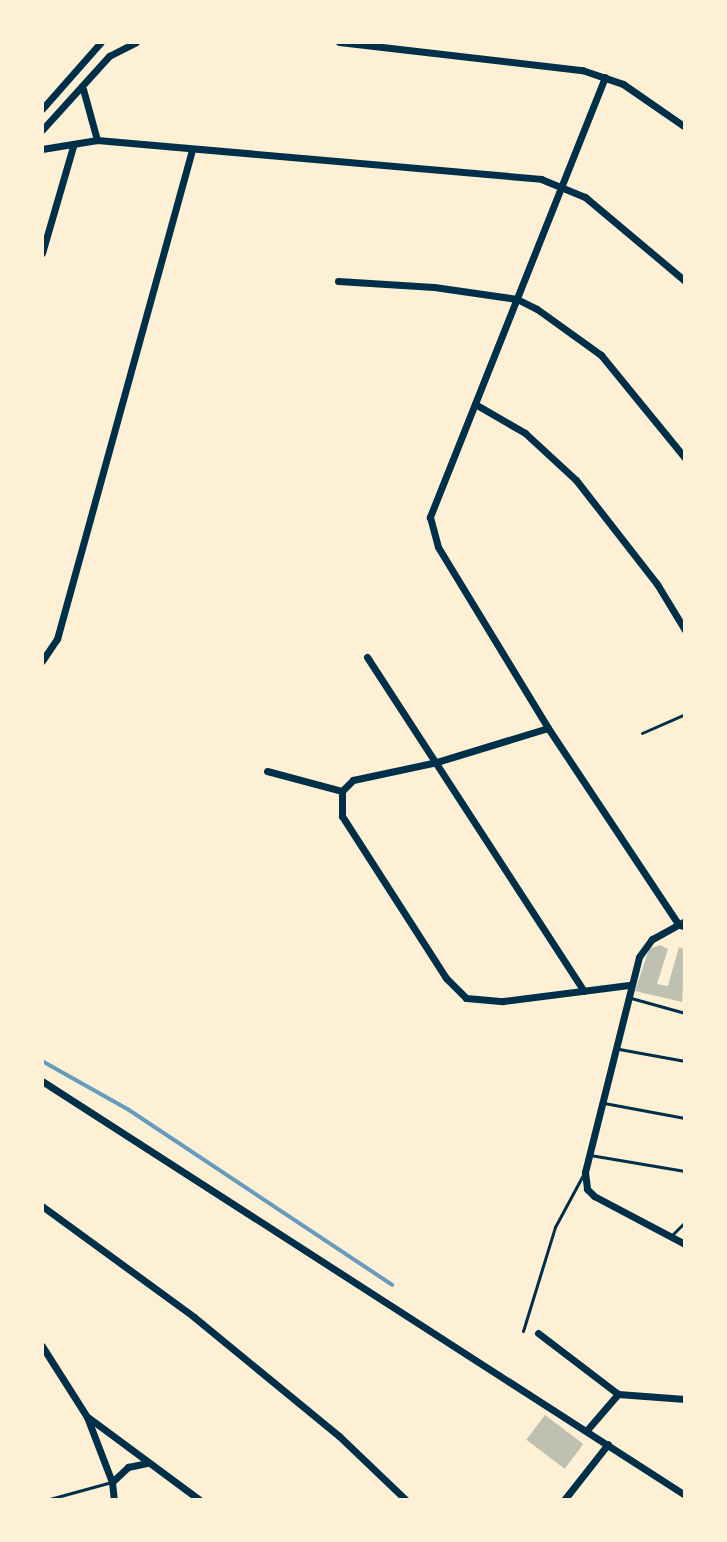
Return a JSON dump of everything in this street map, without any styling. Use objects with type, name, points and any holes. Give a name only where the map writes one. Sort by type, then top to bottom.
[{"type":"street","points":[[42,109],[101,42]]},
{"type":"street","points":[[42,130],[83,89],[109,56],[136,42]]},
{"type":"street","points":[[339,42],[605,77],[685,127]]},
{"type":"street","points":[[373,42],[387,46]]},
{"type":"street","points":[[605,77],[432,508],[432,527],[438,547],[548,728],[683,924],[644,947],[629,985],[604,1103],[585,1172],[587,1189],[594,1196],[685,1244]]},
{"type":"street","points":[[83,89],[97,140]]},
{"type":"street","points":[[42,149],[97,140],[519,176],[563,186],[624,227],[685,281]]},
{"type":"street","points":[[42,253],[73,146]]},
{"type":"street","points":[[42,661],[57,639],[192,150]]},
{"type":"street","points":[[338,281],[422,285],[517,299],[601,355],[650,411],[685,458]]},
{"type":"street","points":[[475,404],[525,433],[576,480],[657,584],[685,630]]},
{"type":"street","points":[[367,657],[584,991]]},
{"type":"street","points":[[267,771],[342,791],[362,777],[437,762],[548,728]]},
{"type":"street","points":[[342,791],[345,823],[459,994],[503,1001],[629,985]]},
{"type":"street","points":[[42,1081],[685,1495]]},
{"type":"street","points":[[42,1206],[194,1317],[339,1436],[406,1500]]},
{"type":"street","points":[[538,1333],[618,1394],[685,1399]]},
{"type":"street","points":[[42,1346],[87,1417],[112,1482],[114,1500]]},
{"type":"street","points":[[587,1430],[618,1394]]},
{"type":"street","points":[[87,1417],[200,1500]]},
{"type":"street","points":[[564,1500],[608,1444]]},
{"type":"street","points":[[112,1482],[135,1464],[152,1464]]},
{"type":"lane","points":[[642,733],[685,714]]},
{"type":"lane","points":[[627,998],[685,1013]]},
{"type":"lane","points":[[615,1048],[685,1061]]},
{"type":"lane","points":[[604,1103],[685,1118]]},
{"type":"lane","points":[[589,1155],[685,1171]]},
{"type":"lane","points":[[523,1331],[555,1227],[585,1172]]},
{"type":"lane","points":[[672,1235],[685,1222]]},
{"type":"lane","points":[[46,1500],[112,1482]]},
{"type":"building","points":[[660,945],[668,949],[657,984],[668,986],[679,947],[685,950],[682,1002],[635,991],[649,949]]},
{"type":"building","points":[[545,1415],[583,1444],[565,1469],[526,1440]]},
{"type":"waterway","points":[[42,1061],[129,1110],[392,1285]]}]
